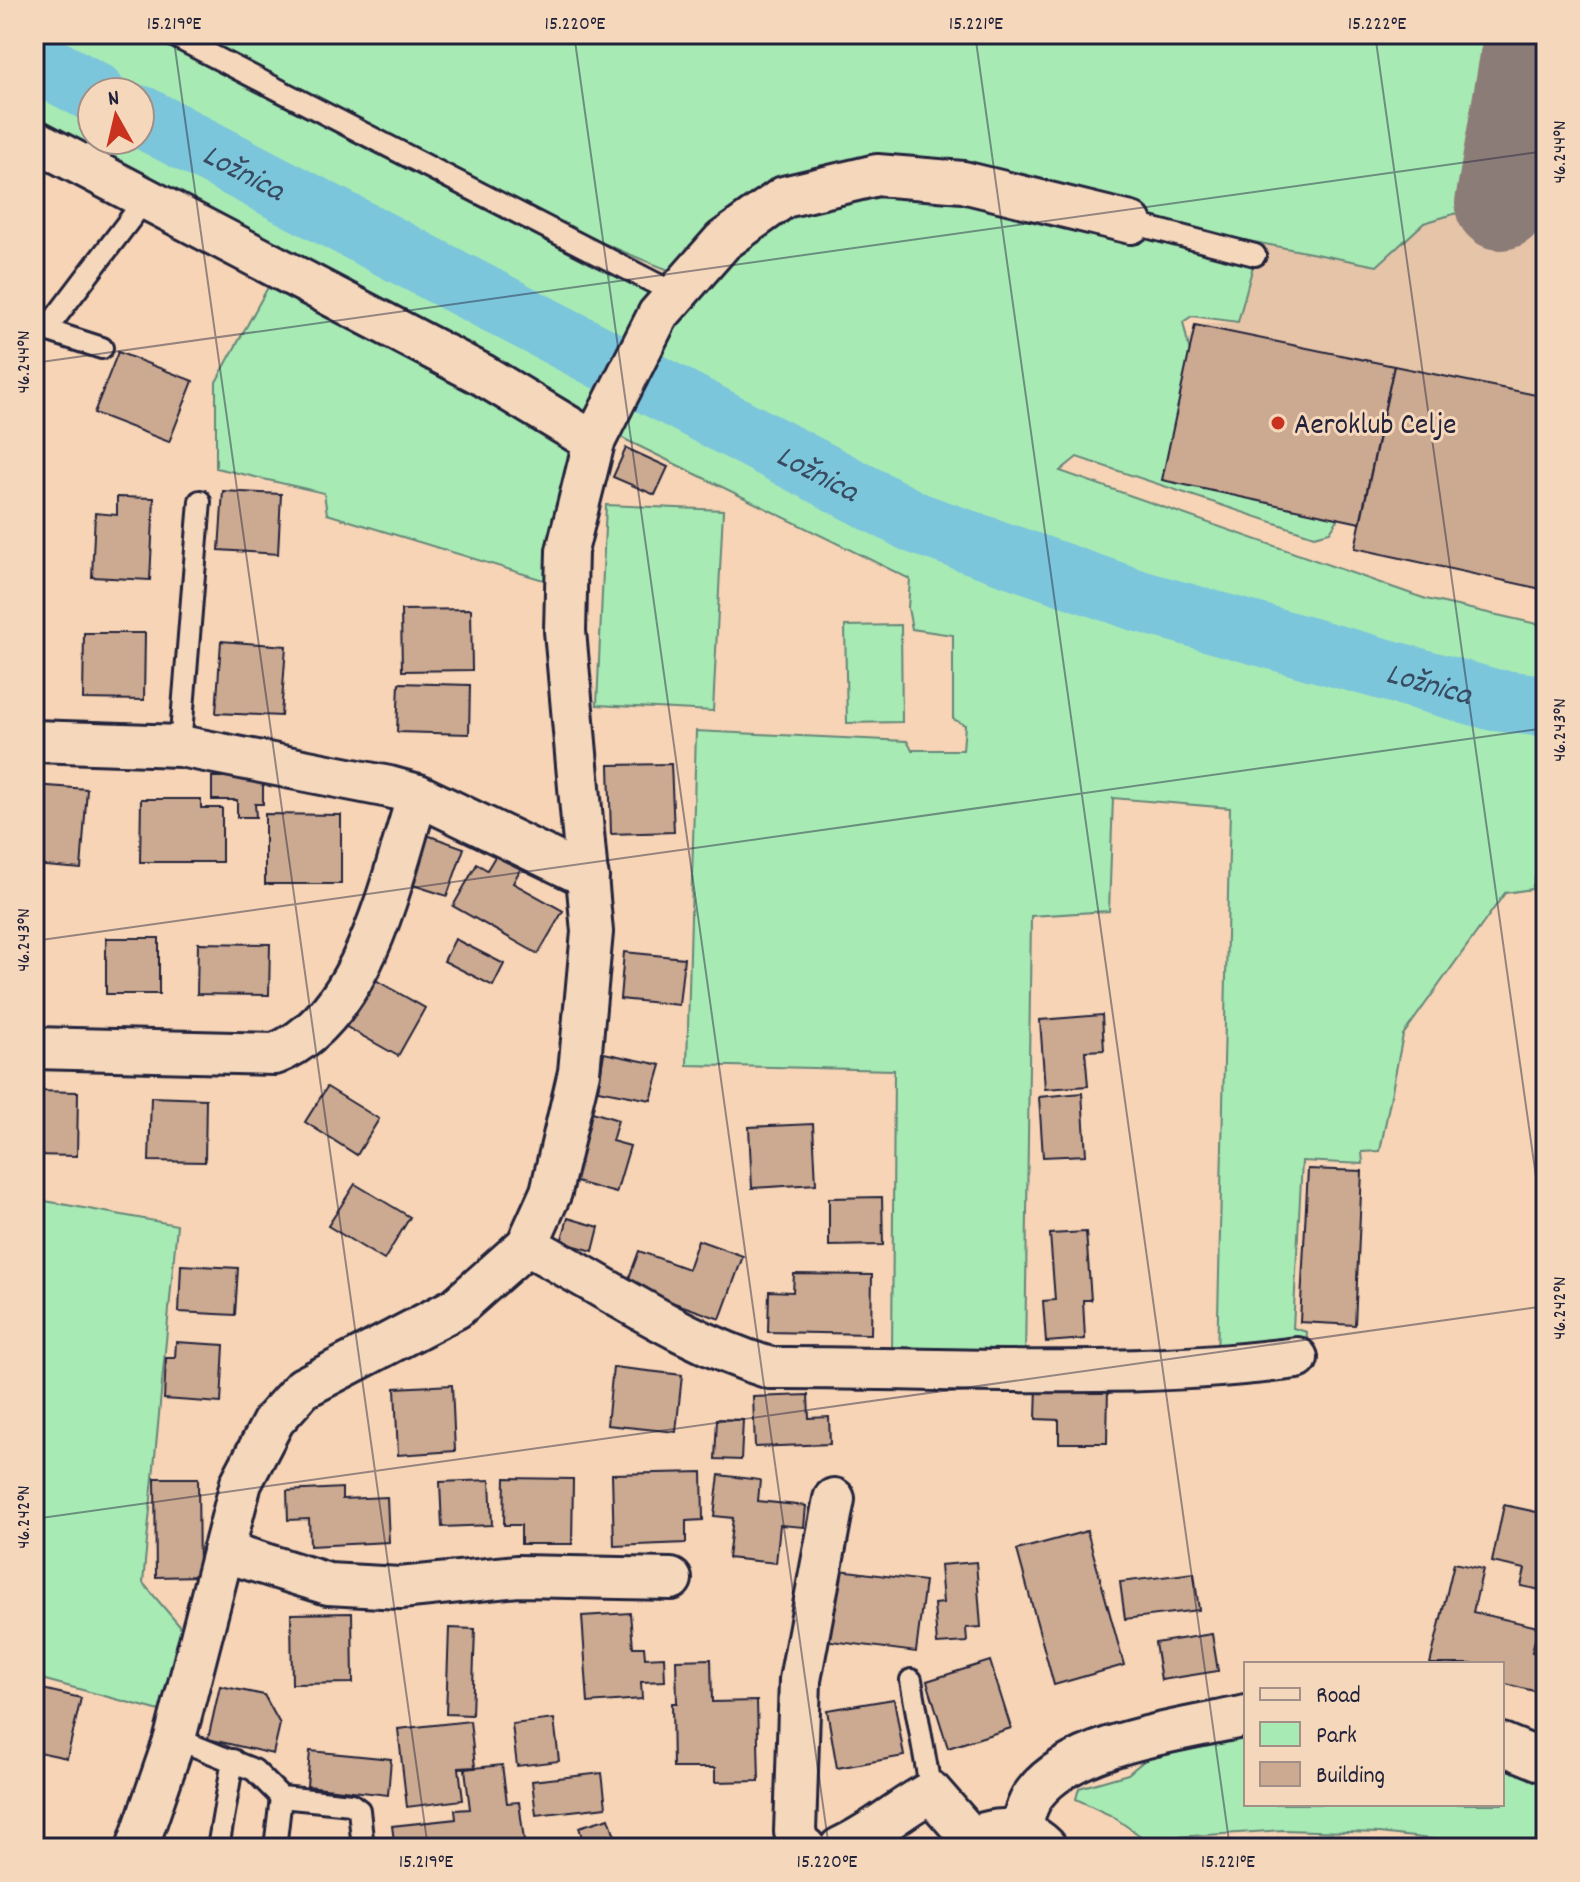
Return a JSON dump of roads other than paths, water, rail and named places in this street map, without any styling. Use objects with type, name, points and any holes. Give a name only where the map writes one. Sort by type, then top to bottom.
[{"type":"main road","points":[[968,1844],[995,1832],[1031,1840]]},
{"type":"street","points":[[34,140],[483,375],[600,430]]},
{"type":"street","points":[[137,1848],[175,1738],[241,1483],[274,1420],[303,1388],[456,1308],[527,1245],[551,1192],[579,1072],[592,932],[565,631],[567,551],[600,430],[667,305],[723,241],[784,197],[877,175],[963,182],[1131,223]]},
{"type":"street","points":[[34,741],[180,746],[418,795],[588,877]]},
{"type":"street","points":[[34,1048],[275,1054],[297,1045],[326,1018],[369,949],[418,795]]},
{"type":"street","points":[[527,1245],[579,1272],[640,1312],[721,1353],[770,1368],[1113,1373],[1220,1368],[1297,1358]]},
{"type":"street","points":[[805,1848],[800,1846],[795,1832],[800,1680],[834,1499]]},
{"type":"street","points":[[223,1551],[328,1584],[400,1588],[518,1576],[671,1579]]},
{"type":"street","points":[[1031,1840],[1033,1795],[1059,1769],[1126,1743],[1244,1716]]},
{"type":"street","points":[[1504,1745],[1546,1762]]},
{"type":"street","points":[[840,1848],[861,1839],[902,1807],[931,1792],[968,1844]]},
{"type":"lane","points":[[170,34],[667,305]]},
{"type":"lane","points":[[102,348],[46,330],[147,197]]},
{"type":"lane","points":[[1131,223],[1255,255]]},
{"type":"lane","points":[[180,746],[200,501]]},
{"type":"lane","points":[[911,1680],[931,1792]]},
{"type":"lane","points":[[175,1738],[254,1770],[281,1797],[351,1804],[359,1810],[363,1848]]},
{"type":"lane","points":[[218,1848],[233,1760]]},
{"type":"lane","points":[[275,1848],[281,1797]]},
{"type":"waterway","name":"Ložnica","points":[[34,60],[76,82]]},
{"type":"waterway","name":"Ložnica","points":[[156,124],[916,523],[1139,601],[1494,700],[1546,706]]},
{"type":"place","name":"Aeroklub Celje","points":[[1278,423]]}]
